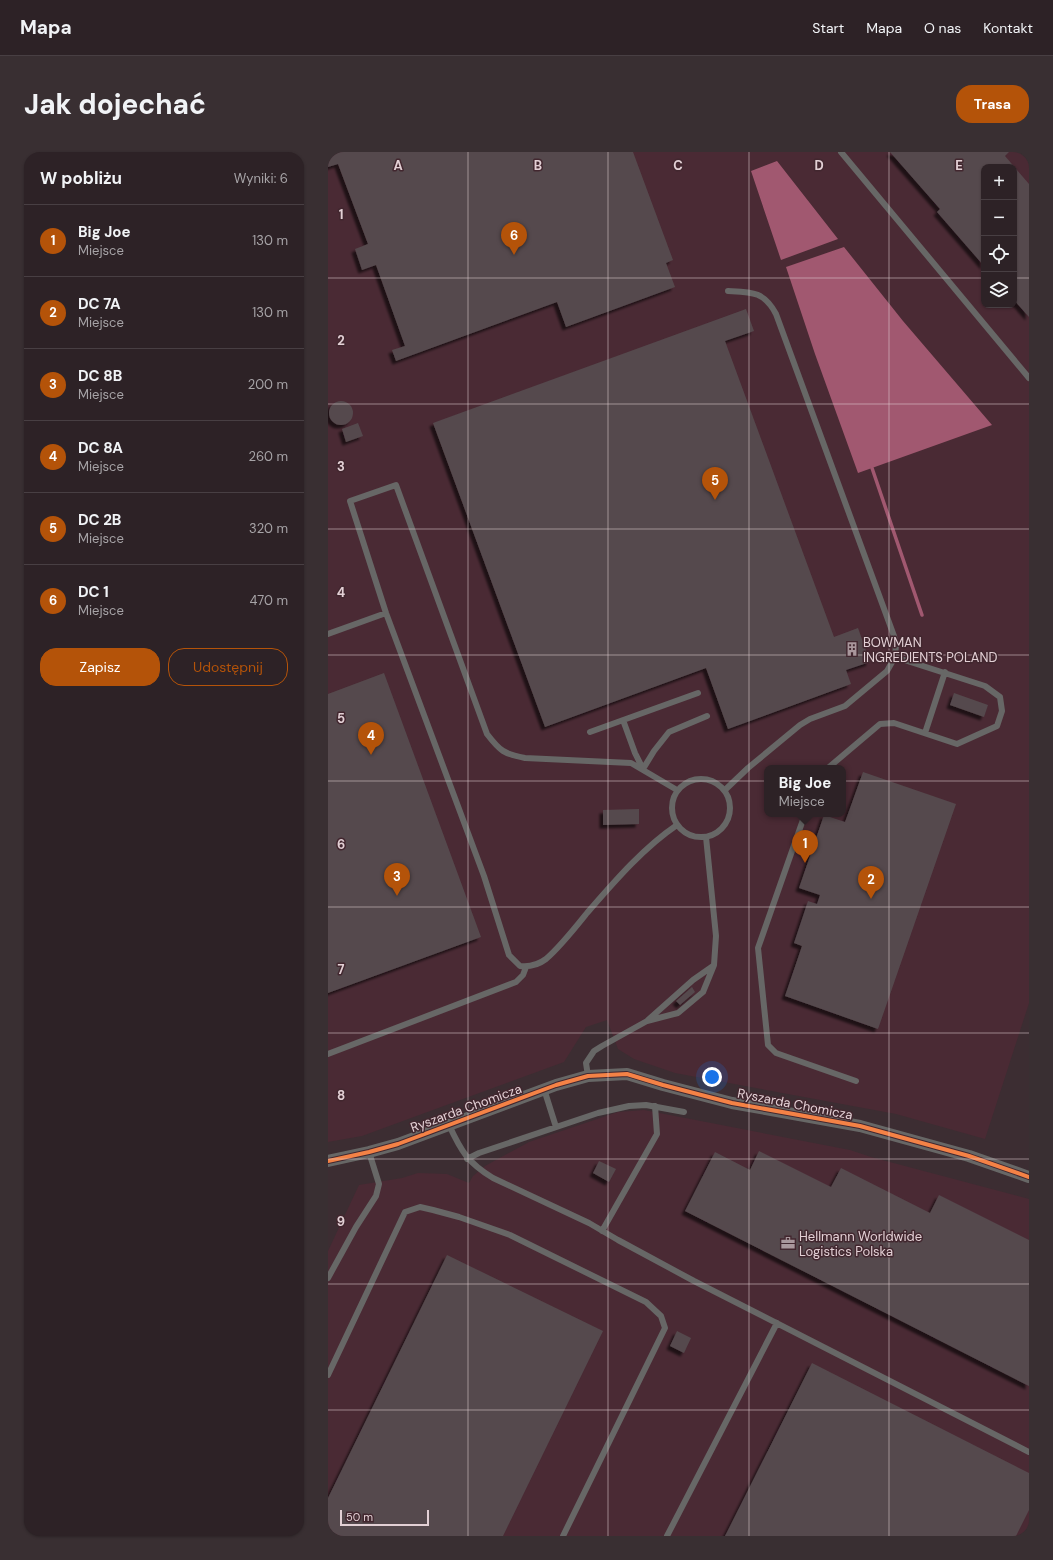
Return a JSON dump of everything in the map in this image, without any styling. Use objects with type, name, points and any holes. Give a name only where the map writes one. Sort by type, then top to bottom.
[{"type":"street","name":"Ryszarda Chomicza","points":[[328,1161],[369,1152],[449,1125],[544,1089],[588,1076],[627,1074],[732,1103],[860,1126],[969,1156],[1029,1177]]},
{"type":"lane","points":[[841,152],[1029,378]]},
{"type":"lane","points":[[726,790],[748,768],[800,725],[810,719],[845,706],[887,671],[895,657],[896,645],[776,314],[772,306],[763,296],[755,293],[728,291]]},
{"type":"lane","points":[[677,790],[631,763],[525,758],[509,754],[498,748],[487,734],[396,485],[350,501],[386,613],[484,876],[510,955],[520,966],[532,966],[545,959],[610,887],[652,845],[677,826]]},
{"type":"lane","points":[[328,634],[386,613]]},
{"type":"lane","points":[[832,765],[880,724],[894,723],[957,744],[997,726],[1002,711],[1000,697],[985,686],[895,657]]},
{"type":"lane","points":[[924,733],[945,672]]},
{"type":"lane","points":[[590,732],[698,693]]},
{"type":"lane","points":[[643,769],[654,751],[669,732],[707,716]]},
{"type":"lane","points":[[623,720],[635,754],[643,769]]},
{"type":"lane","points":[[703,778],[713,780],[726,790],[731,803],[731,812],[728,822],[722,830],[706,837],[694,836],[685,833],[677,826],[673,818],[673,799],[677,790],[684,783],[693,779],[703,778]]},
{"type":"lane","points":[[804,817],[758,948],[768,1045],[776,1053],[856,1081]]},
{"type":"lane","points":[[588,1076],[586,1063],[594,1051],[647,1021],[678,1013],[702,992],[714,965],[716,936],[706,837]]},
{"type":"lane","points":[[647,1021],[693,980],[714,965]]},
{"type":"lane","points":[[328,1054],[516,982],[523,975],[526,967]]},
{"type":"lane","points":[[544,1089],[556,1127]]},
{"type":"lane","points":[[467,1159],[479,1153],[598,1113],[629,1106],[646,1105],[684,1112]]},
{"type":"lane","points":[[602,1231],[657,1134],[655,1106]]},
{"type":"lane","points":[[449,1125],[467,1159],[480,1170],[493,1178],[590,1223],[694,1281],[1029,1452]]},
{"type":"lane","points":[[328,1278],[356,1227],[376,1196],[380,1184],[369,1152]]},
{"type":"lane","points":[[328,1375],[330,1366],[405,1212],[420,1208],[459,1217],[510,1235],[646,1302],[661,1316],[665,1328],[563,1536]]},
{"type":"lane","points":[[667,1536],[777,1323]]},
{"type":"shaded area","points":[[328,152],[1029,152],[1029,1003],[985,1139],[896,1114],[675,1073],[634,1059],[618,1049],[607,1020],[586,1027],[564,1062],[362,1136],[328,1142]]},
{"type":"shaded area","points":[[777,161],[838,239],[781,260],[751,171]]},
{"type":"shaded area","points":[[844,247],[903,321],[815,354],[786,267]]},
{"type":"shaded area","points":[[903,321],[992,425],[858,473],[815,354]]},
{"type":"shaded area","points":[[644,1110],[850,1150],[871,1157],[1029,1199],[1029,1536],[328,1536],[328,1251],[359,1185],[402,1178],[418,1173],[447,1174],[469,1183],[473,1176],[485,1166],[529,1142],[618,1112]]},
{"type":"building","points":[[328,152],[633,152],[673,260],[666,263],[675,287],[566,327],[557,302],[396,361],[392,350],[405,346],[376,265],[362,270],[355,249],[368,244],[338,164],[328,167]]},
{"type":"building","points":[[890,152],[1009,152],[1005,156],[1012,164],[981,164],[981,263],[937,212],[940,209]]},
{"type":"building","points":[[1017,170],[1029,184],[1029,317],[1017,303]]},
{"type":"building","points":[[746,309],[754,331],[725,341],[834,637],[858,628],[870,662],[846,670],[851,684],[728,729],[706,668],[545,727],[433,423]]},
{"type":"building","points":[[341,401],[349,405],[353,413],[349,421],[341,425],[333,421],[329,413],[333,405]]},
{"type":"building","points":[[358,423],[363,436],[346,442],[342,429]]},
{"type":"building","points":[[384,673],[481,937],[328,993],[328,694]]},
{"type":"building","points":[[954,693],[988,705],[984,717],[950,705]]},
{"type":"building","points":[[863,772],[956,804],[878,1029],[785,996],[802,946],[794,943],[808,901],[817,904],[820,895],[799,888],[823,817],[830,817],[845,822]]},
{"type":"building","points":[[639,809],[639,824],[603,825],[603,810]]},
{"type":"building","points":[[692,987],[695,992],[680,1005],[676,1001]]},
{"type":"building","points":[[759,1151],[831,1187],[841,1168],[930,1213],[939,1195],[1029,1240],[1029,1386],[685,1211],[715,1152],[750,1170]]},
{"type":"building","points":[[599,1161],[616,1169],[609,1182],[593,1173]]},
{"type":"building","points":[[447,1255],[603,1331],[503,1536],[328,1536],[328,1498]]},
{"type":"building","points":[[677,1331],[691,1338],[684,1353],[670,1346]]},
{"type":"building","points":[[812,1363],[1029,1473],[1029,1510],[1016,1536],[725,1536]]},
{"type":"waterway","points":[[872,468],[922,615]]},
{"type":"cycle path","points":[[328,1161],[398,1144],[556,1085],[588,1076],[627,1074],[732,1103],[860,1126],[969,1156],[1029,1177]]},
{"type":"place","name":"DC 1","points":[[514,255]]},
{"type":"place","name":"DC 2B","points":[[715,500]]},
{"type":"place","name":"BOWMAN INGREDIENTS POLAND","points":[[852,649]]},
{"type":"place","name":"DC 8A","points":[[371,755]]},
{"type":"place","name":"Big Joe","points":[[805,863]]},
{"type":"place","name":"DC 8B","points":[[397,896]]},
{"type":"place","name":"DC 7A","points":[[871,899]]},
{"type":"place","name":"Hellmann Worldwide Logistics Polska","points":[[788,1243]]}]
